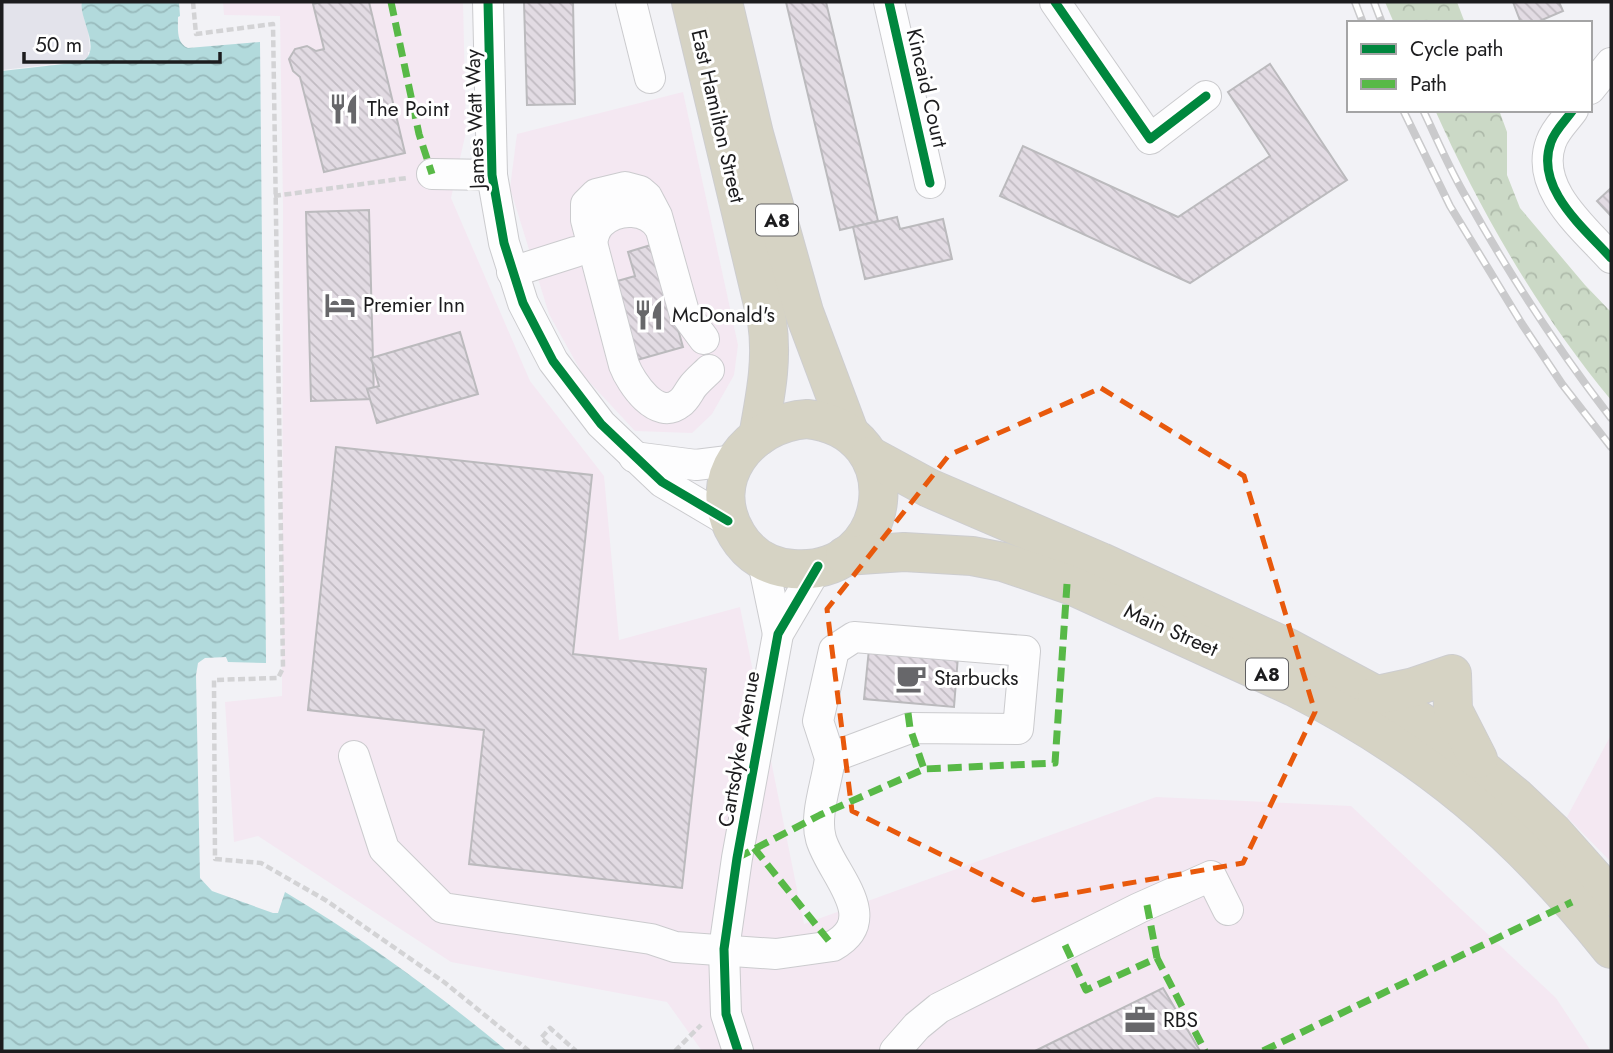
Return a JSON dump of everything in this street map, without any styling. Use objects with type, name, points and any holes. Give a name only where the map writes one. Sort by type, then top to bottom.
[{"type":"highway","name":"East Hamilton Street","points":[[691,2],[767,321],[770,344],[769,368],[747,448]]},
{"type":"highway","name":"East Hamilton Street","points":[[723,2],[758,147],[804,312],[859,444]]},
{"type":"highway","name":"A8","points":[[728,521],[725,494],[747,448],[778,424],[807,419],[822,421],[859,444],[879,482],[878,511],[866,537],[832,561],[793,569],[763,562]]},
{"type":"highway","name":"Main Street","points":[[859,444],[929,488],[1101,562],[1288,648],[1377,695],[1441,735],[1483,768],[1553,832],[1611,897]]},
{"type":"highway","points":[[728,521],[745,548],[763,562]]},
{"type":"highway","name":"Main Street","points":[[832,561],[904,552],[962,555],[1003,562],[1085,592],[1305,692],[1408,753],[1480,808],[1550,875],[1611,949]]},
{"type":"highway","points":[[1377,695],[1414,687],[1452,674],[1453,710],[1483,768]]},
{"type":"street","name":"James Watt Way","points":[[488,2],[492,175],[512,272],[523,303],[553,361],[585,404],[634,457],[662,482],[728,521]]},
{"type":"street","points":[[631,2],[650,78]]},
{"type":"street","name":"Kincaid Court","points":[[889,2],[930,183]]},
{"type":"street","points":[[1055,2],[1150,139],[1206,96]]},
{"type":"street","points":[[1592,87],[1611,63]]},
{"type":"street","points":[[1571,112],[1550,144],[1549,172],[1562,202],[1611,258]]},
{"type":"street","points":[[432,174],[492,175]]},
{"type":"street","points":[[704,339],[684,312],[653,205],[640,191],[633,188],[617,188],[596,194],[586,204],[584,211],[583,248],[628,376],[640,394],[658,405],[674,406],[680,403],[709,370]]},
{"type":"street","points":[[512,272],[583,248]]},
{"type":"street","points":[[634,457],[696,465],[747,448]]},
{"type":"street","name":"Cartsdyke Avenue","points":[[778,634],[832,561]]},
{"type":"street","name":"Cartsdyke Avenue","points":[[738,1051],[726,1014],[724,949],[737,858],[778,634],[763,562]]},
{"type":"street","points":[[354,756],[384,849],[443,908],[651,939],[675,947],[776,954],[833,946],[854,925],[856,908],[821,838],[820,815],[830,758],[818,721],[834,650],[854,637],[1025,651],[1018,729],[909,728],[830,758]]},
{"type":"street","points":[[895,1051],[917,1026],[939,1008],[1139,908],[1211,876],[1228,910]]},
{"type":"path","points":[[193,2],[196,34],[273,24],[283,668],[278,678],[214,680],[215,859],[261,863],[327,901],[444,982],[529,1051]]},
{"type":"path","points":[[274,197],[432,174]]},
{"type":"path","points":[[674,1051],[700,1025],[726,1014]]},
{"type":"path","points":[[556,1051],[541,1038],[550,1028],[576,1051]]},
{"type":"highlighted area","points":[[1101,388],[1244,476],[1315,712],[1243,863],[1034,900],[852,811],[827,609],[949,455]]},
{"type":"shaded area","points":[[2,2],[82,2],[88,26],[88,57],[81,61],[2,70]]},
{"type":"shaded area","points":[[223,2],[463,2],[466,132],[451,198],[530,381],[604,476],[619,640],[740,607],[804,924],[1156,797],[1351,806],[1556,998],[1591,1051],[702,1051],[667,1002],[451,962],[258,836],[234,842],[225,702],[282,696],[283,205],[280,16],[224,15]]},
{"type":"shaded area","points":[[683,92],[738,345],[734,375],[712,414],[692,433],[635,431],[583,375],[549,314],[510,188],[517,134]]},
{"type":"shaded area","points":[[1611,735],[1611,862],[1567,817]]},
{"type":"green space","points":[[1385,2],[1457,2],[1464,21],[1393,21]]},
{"type":"green space","points":[[1436,112],[1500,112],[1507,132],[1507,175],[1520,208],[1611,312],[1611,400],[1536,298],[1492,224]]},
{"type":"water","points":[[82,2],[179,2],[178,35],[181,43],[188,48],[260,42],[266,663],[228,662],[226,657],[205,658],[198,663],[196,675],[200,878],[212,891],[273,913],[278,913],[285,892],[399,967],[507,1051],[2,1051],[2,71],[81,62],[87,57],[90,42]]},
{"type":"building","points":[[369,2],[405,153],[324,172],[300,77],[293,71],[289,59],[295,49],[307,46],[316,51],[324,49],[313,4]]},
{"type":"building","points":[[524,2],[573,2],[575,104],[527,105]]},
{"type":"building","points":[[786,2],[826,2],[878,221],[840,230]]},
{"type":"building","points":[[1513,2],[1559,2],[1563,11],[1540,21],[1520,21]]},
{"type":"building","points":[[1270,64],[1347,180],[1190,283],[1000,196],[1023,146],[1178,217],[1270,156],[1228,92]]},
{"type":"building","points":[[1611,188],[1611,216],[1597,201]]},
{"type":"building","name":"Premier Inn","points":[[369,210],[374,399],[311,401],[306,212]]},
{"type":"building","points":[[897,217],[900,229],[943,219],[952,259],[865,279],[853,227]]},
{"type":"building","name":"McDonald's","points":[[654,244],[683,347],[637,360],[614,282],[635,276],[628,252]]},
{"type":"building","points":[[460,332],[478,394],[377,423],[367,389],[379,386],[371,358]]},
{"type":"building","points":[[336,447],[592,475],[573,654],[706,669],[682,888],[469,864],[484,730],[308,710]]},
{"type":"building","name":"Starbucks","points":[[869,649],[958,656],[954,707],[864,699]]},
{"type":"building","name":"RBS","points":[[1163,988],[1200,1051],[1035,1051]]},
{"type":"railway","points":[[1355,2],[1362,21]]},
{"type":"railway","points":[[1374,2],[1381,21]]},
{"type":"railway","points":[[1404,112],[1450,206],[1522,324],[1562,384],[1611,447]]},
{"type":"railway","points":[[1424,112],[1454,176],[1499,254],[1553,338],[1611,418]]},
{"type":"marked path","points":[[391,2],[419,134],[432,174]]},
{"type":"marked path","points":[[737,858],[820,815],[924,769],[1055,763],[1067,584]]},
{"type":"marked path","points":[[908,713],[910,728],[924,769]]},
{"type":"marked path","points":[[754,848],[833,946]]},
{"type":"marked path","points":[[1263,1051],[1572,902]]},
{"type":"marked path","points":[[1147,905],[1157,958]]},
{"type":"marked path","points":[[1065,945],[1086,990],[1157,958],[1205,1051]]},
{"type":"cycle path","points":[[488,2],[492,175],[504,243],[523,303],[553,361],[601,424],[662,482],[728,521]]},
{"type":"cycle path","points":[[889,2],[930,183]]},
{"type":"cycle path","points":[[1055,2],[1150,139],[1206,96]]},
{"type":"cycle path","points":[[1571,112],[1551,142],[1549,175],[1564,206],[1611,258]]},
{"type":"cycle path","points":[[738,1051],[726,1014],[724,949],[737,858],[778,634],[818,566]]},
{"type":"place","name":"The Point","points":[[344,109]]},
{"type":"place","name":"Premier Inn","points":[[340,305]]},
{"type":"place","name":"McDonald's","points":[[649,315]]},
{"type":"place","name":"Starbucks","points":[[911,678]]},
{"type":"place","name":"RBS","points":[[1140,1020]]}]
